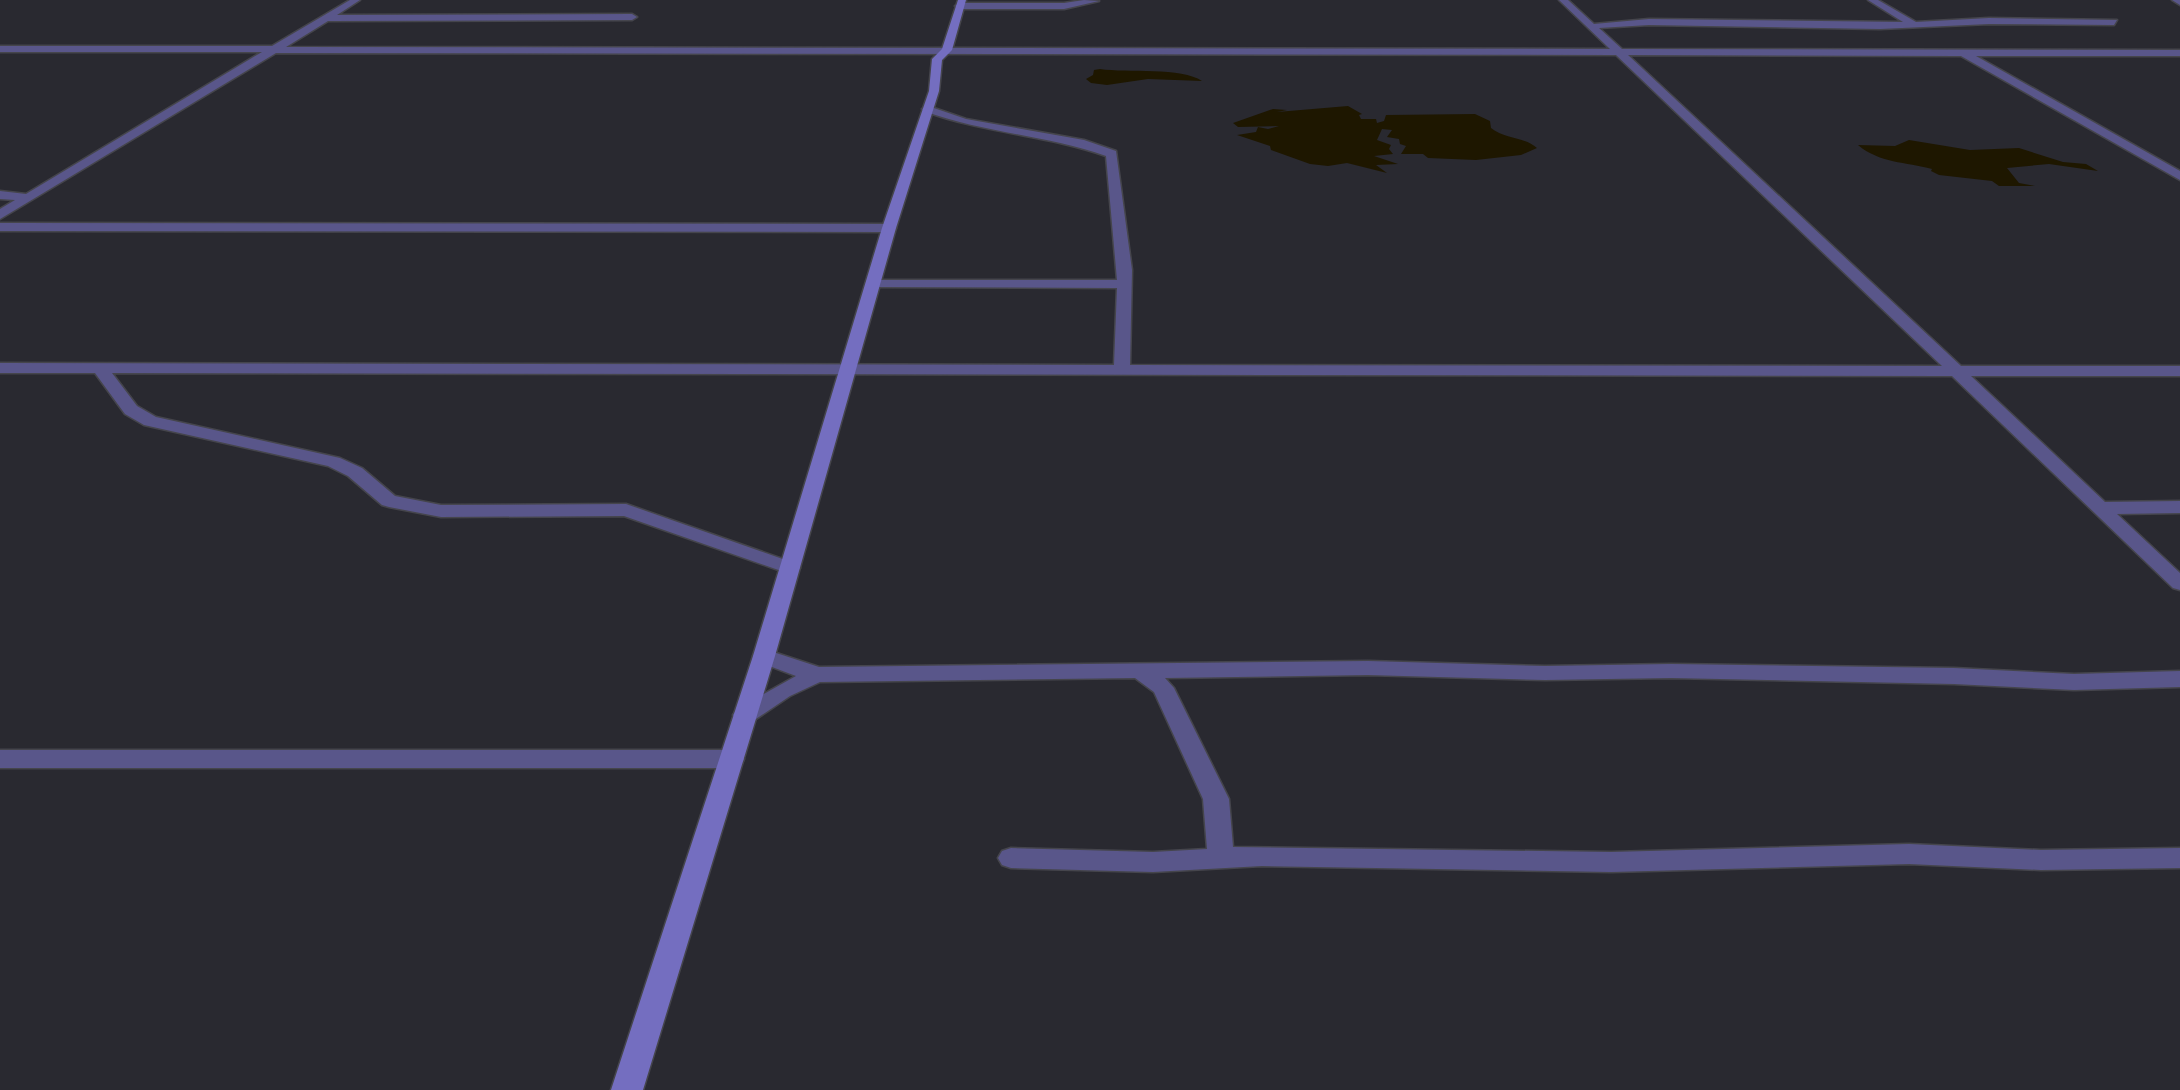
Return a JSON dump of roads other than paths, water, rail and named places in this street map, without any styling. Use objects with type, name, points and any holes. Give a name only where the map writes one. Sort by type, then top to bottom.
[{"type":"street","points":[[0,215],[356,0]]},
{"type":"street","points":[[1563,0],[1622,50],[1955,372],[2180,584]]},
{"type":"street","points":[[1872,0],[2180,176]]},
{"type":"street","points":[[627,1090],[764,656],[889,228],[928,109],[938,70],[937,59],[947,50],[961,3],[1064,6],[1094,1]]},
{"type":"street","points":[[326,18],[632,17]]},
{"type":"street","points":[[1592,27],[1649,22],[1880,26],[1910,23],[2114,22]]},
{"type":"street","points":[[0,49],[2180,53]]},
{"type":"street","points":[[928,109],[973,124],[1084,144],[1112,154],[1125,284],[1122,371]]},
{"type":"street","points":[[0,195],[29,198]]},
{"type":"street","points":[[0,227],[889,228]]},
{"type":"street","points":[[875,284],[1125,284]]},
{"type":"street","points":[[0,368],[2180,371]]},
{"type":"street","points":[[100,368],[131,410],[150,421],[334,462],[355,472],[389,501],[441,511],[626,510],[790,568]]},
{"type":"street","points":[[2101,508],[2180,507]]},
{"type":"street","points":[[764,656],[817,675],[1368,668],[1545,673],[1671,671],[1969,676],[2074,682],[2180,679]]},
{"type":"street","points":[[1142,672],[1163,688],[1216,799],[1221,859]]},
{"type":"street","points":[[745,715],[782,691],[817,675]]},
{"type":"street","points":[[0,759],[732,759]]},
{"type":"street","points":[[1011,858],[1153,862],[1262,856],[1611,862],[1909,854],[2041,860],[2180,858]]}]
